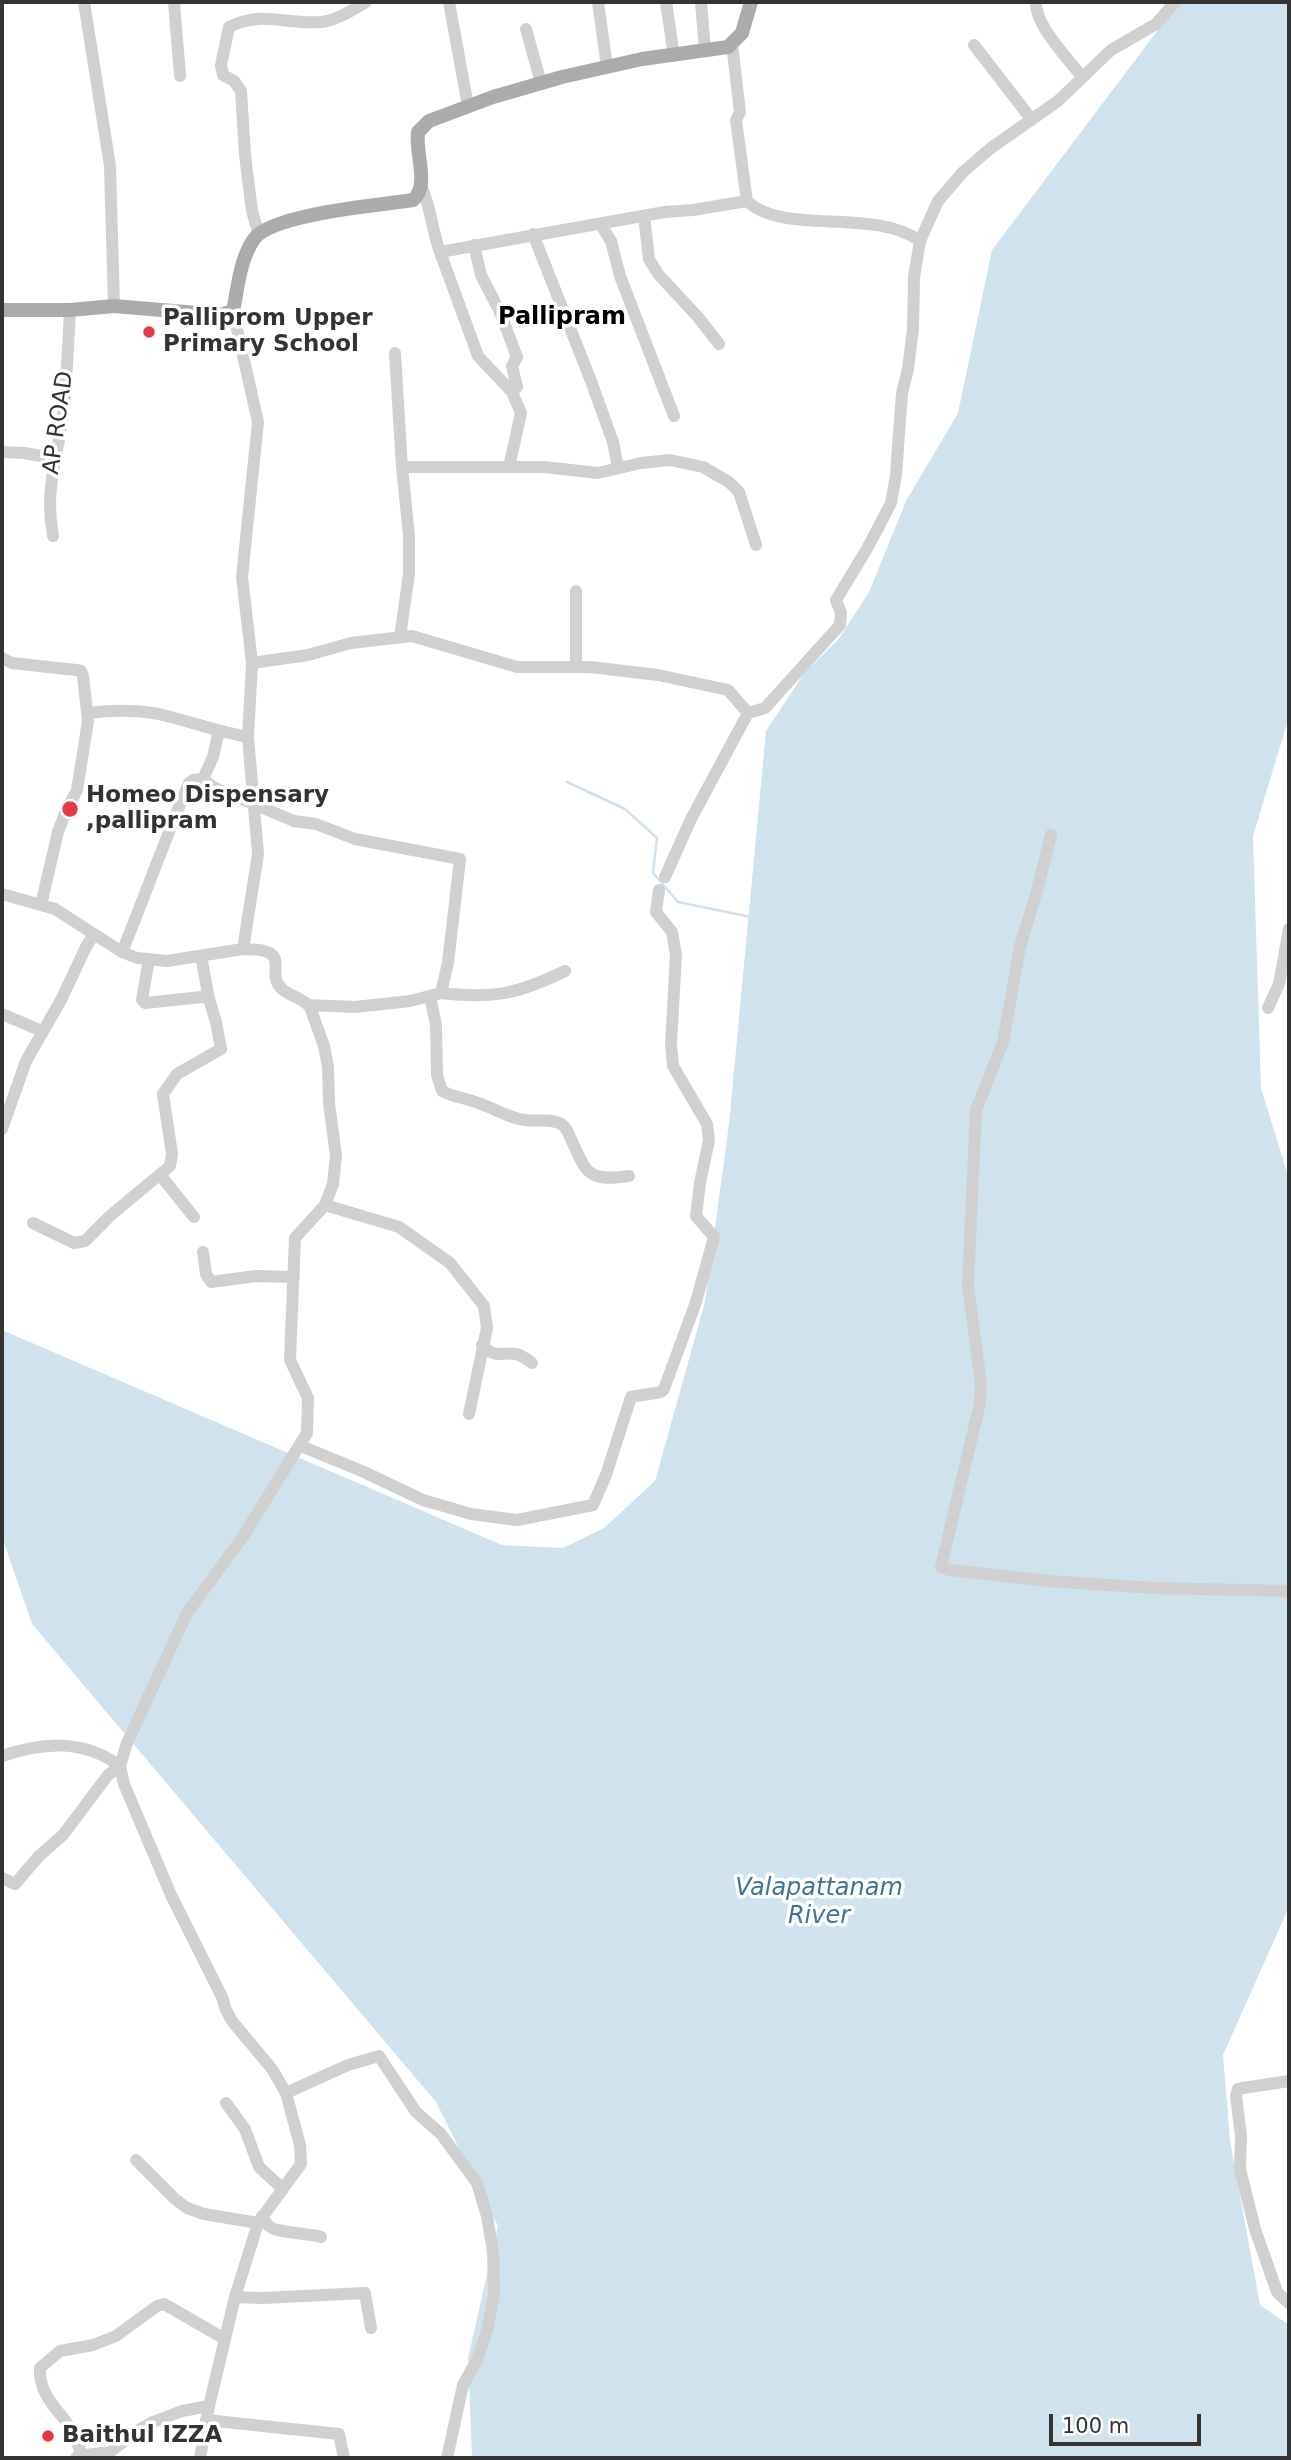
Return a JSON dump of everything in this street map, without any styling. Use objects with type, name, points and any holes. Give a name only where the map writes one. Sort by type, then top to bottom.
[{"type":"main road","points":[[2,310],[70,310],[114,306],[200,315],[221,315],[233,311],[244,259],[255,236],[275,224],[326,213],[414,200],[422,188],[416,147],[418,132],[429,121],[541,83],[642,59],[728,47],[742,33],[751,2]]},
{"type":"street","points":[[84,2],[110,166],[114,306]]},
{"type":"street","points":[[174,2],[180,76]]},
{"type":"street","points":[[259,235],[244,155],[241,91],[234,81],[223,75],[221,65],[229,27],[243,20],[264,17],[273,20],[331,20],[366,2]]},
{"type":"street","points":[[449,2],[468,107]]},
{"type":"street","points":[[598,2],[607,67]]},
{"type":"street","points":[[666,2],[674,56]]},
{"type":"street","points":[[701,2],[705,50]]},
{"type":"street","points":[[1036,2],[1043,26],[1082,77]]},
{"type":"street","points":[[665,877],[691,819],[748,713],[765,708],[840,625],[841,613],[836,600],[891,503],[896,475],[902,393],[913,329],[914,277],[920,241],[939,201],[963,172],[991,148],[1058,102],[1111,50],[1156,23],[1175,2]]},
{"type":"street","points":[[526,29],[541,83]]},
{"type":"street","points":[[732,44],[740,112],[736,120],[747,201],[757,211],[779,217],[883,225],[910,234],[920,241]]},
{"type":"street","points":[[974,45],[1032,120]]},
{"type":"street","points":[[422,188],[428,201],[432,232],[478,356],[512,392],[521,413],[509,467]]},
{"type":"street","points":[[440,252],[533,234],[747,201]]},
{"type":"street","points":[[644,216],[649,259],[658,274],[719,344]]},
{"type":"street","points":[[601,225],[611,241],[620,275],[674,416]]},
{"type":"street","points":[[533,234],[591,380],[613,442],[618,468]]},
{"type":"street","points":[[474,245],[481,275],[500,312],[517,357],[512,366],[517,387],[512,392]]},
{"type":"street","name":"AP ROAD","points":[[53,536],[49,498],[53,458],[63,411],[70,310]]},
{"type":"street","points":[[233,311],[258,422],[242,577],[252,663],[248,737],[258,854],[243,949]]},
{"type":"street","points":[[395,353],[409,536],[409,562],[400,637]]},
{"type":"street","points":[[2,452],[53,458]]},
{"type":"street","points":[[402,467],[544,467],[598,473],[670,460],[703,467],[739,492],[756,545]]},
{"type":"street","points":[[576,591],[576,667]]},
{"type":"street","points":[[252,663],[309,655],[351,643],[412,636],[517,667],[576,667],[658,675],[728,690],[748,713]]},
{"type":"street","points":[[2,658],[12,663],[81,671],[89,713],[77,790],[58,832],[41,905]]},
{"type":"street","points":[[89,713],[109,710],[158,714],[248,737]]},
{"type":"street","points":[[203,779],[213,757],[219,730]]},
{"type":"street","points":[[122,952],[149,879],[166,844],[189,783],[193,780],[203,779],[213,787],[294,821],[316,824],[355,839],[460,859],[448,963],[436,994],[437,1076],[442,1091],[505,1115],[556,1122],[565,1127],[579,1160],[589,1172],[604,1179],[629,1177]]},
{"type":"street","points":[[1051,835],[1020,947],[1003,1042],[976,1110],[968,1285],[981,1385],[980,1403],[941,1567],[1049,1581],[1128,1587],[1289,1591]]},
{"type":"street","points":[[301,1446],[423,1500],[471,1514],[517,1520],[593,1505],[606,1475],[631,1397],[661,1392],[664,1389],[696,1302],[714,1237],[696,1216],[699,1183],[709,1140],[706,1124],[673,1066],[671,1044],[676,955],[672,932],[656,912],[659,890]]},
{"type":"street","points":[[2,894],[55,909],[122,952],[137,958],[167,961],[259,948],[271,953],[276,960],[278,985],[308,1005],[355,1007],[410,1001],[436,994],[476,997],[506,994],[532,987],[565,971]]},
{"type":"street","points":[[1268,1008],[1279,984],[1289,929]]},
{"type":"street","points":[[2,1129],[26,1061],[94,934]]},
{"type":"street","points":[[33,1223],[74,1243],[85,1241],[111,1215],[170,1166],[172,1154],[163,1094],[177,1074],[220,1049],[201,956]]},
{"type":"street","points":[[149,959],[142,1000],[145,1003],[202,997],[209,999]]},
{"type":"street","points":[[201,2458],[206,2420],[235,2297],[260,2219],[301,2164],[300,2145],[286,2093],[272,2069],[226,2010],[162,1875],[124,1784],[120,1766],[127,1743],[187,1613],[242,1538],[307,1433],[308,1398],[290,1360],[295,1238],[326,1205],[333,1184],[336,1156],[329,1103],[328,1067],[324,1046],[308,1005]]},
{"type":"street","points":[[2,1014],[42,1031]]},
{"type":"street","points":[[161,1176],[194,1217]]},
{"type":"street","points":[[326,1205],[399,1227],[450,1263],[484,1306],[486,1328],[469,1414]]},
{"type":"street","points":[[203,1252],[206,1274],[211,1282],[256,1276],[294,1278]]},
{"type":"street","points":[[482,1346],[489,1352],[515,1354],[532,1363]]},
{"type":"street","points":[[2,1756],[29,1749],[80,1746],[103,1754],[120,1766]]},
{"type":"street","points":[[2,1878],[15,1884],[39,1856],[63,1835],[108,1775],[120,1766]]},
{"type":"street","points":[[286,2093],[348,2065],[379,2056],[416,2112],[441,2134],[477,2183],[487,2216],[493,2252],[494,2294],[487,2331],[477,2360],[463,2385],[447,2458]]},
{"type":"street","points":[[1289,2081],[1238,2089],[1236,2096],[1241,2137],[1238,2158],[1255,2229],[1277,2291],[1289,2304]]},
{"type":"street","points":[[226,2103],[244,2129],[259,2167],[283,2189]]},
{"type":"street","points":[[136,2160],[187,2208],[204,2214],[260,2219],[279,2231],[301,2232],[321,2237]]},
{"type":"street","points":[[235,2297],[365,2293],[371,2328]]},
{"type":"street","points":[[77,2457],[81,2453],[72,2433],[60,2412],[51,2405],[40,2383],[40,2368],[56,2353],[108,2341],[157,2306],[164,2304],[225,2339]]},
{"type":"street","points":[[77,2457],[110,2452],[139,2429],[153,2422],[182,2411],[209,2406]]},
{"type":"street","points":[[206,2420],[339,2434],[344,2458]]},
{"type":"water","name":"Valapattanam River","points":[[1179,2],[1289,2],[1289,717],[1253,836],[1261,1088],[1289,1179],[1289,1907],[1223,2055],[1230,2141],[1260,2305],[1289,2325],[1289,2458],[472,2458],[468,2358],[498,2226],[436,2102],[32,1624],[2,1537],[2,1330],[502,1545],[563,1548],[604,1528],[655,1481],[705,1302],[729,1124],[766,731],[805,672],[838,640],[869,592],[906,501],[958,413],[992,250]]},
{"type":"waterway","points":[[567,782],[625,809],[657,838],[653,873],[678,902],[751,917]]},
{"type":"place","name":"Palliprom Upper Primary School","points":[[149,332]]},
{"type":"place","name":"Homeo Dispensary ,pallipram","points":[[70,809]]},
{"type":"place","name":"Baithul IZZA","points":[[48,2436]]},
{"type":"district","name":"Pallipram","points":[[562,318]]}]
